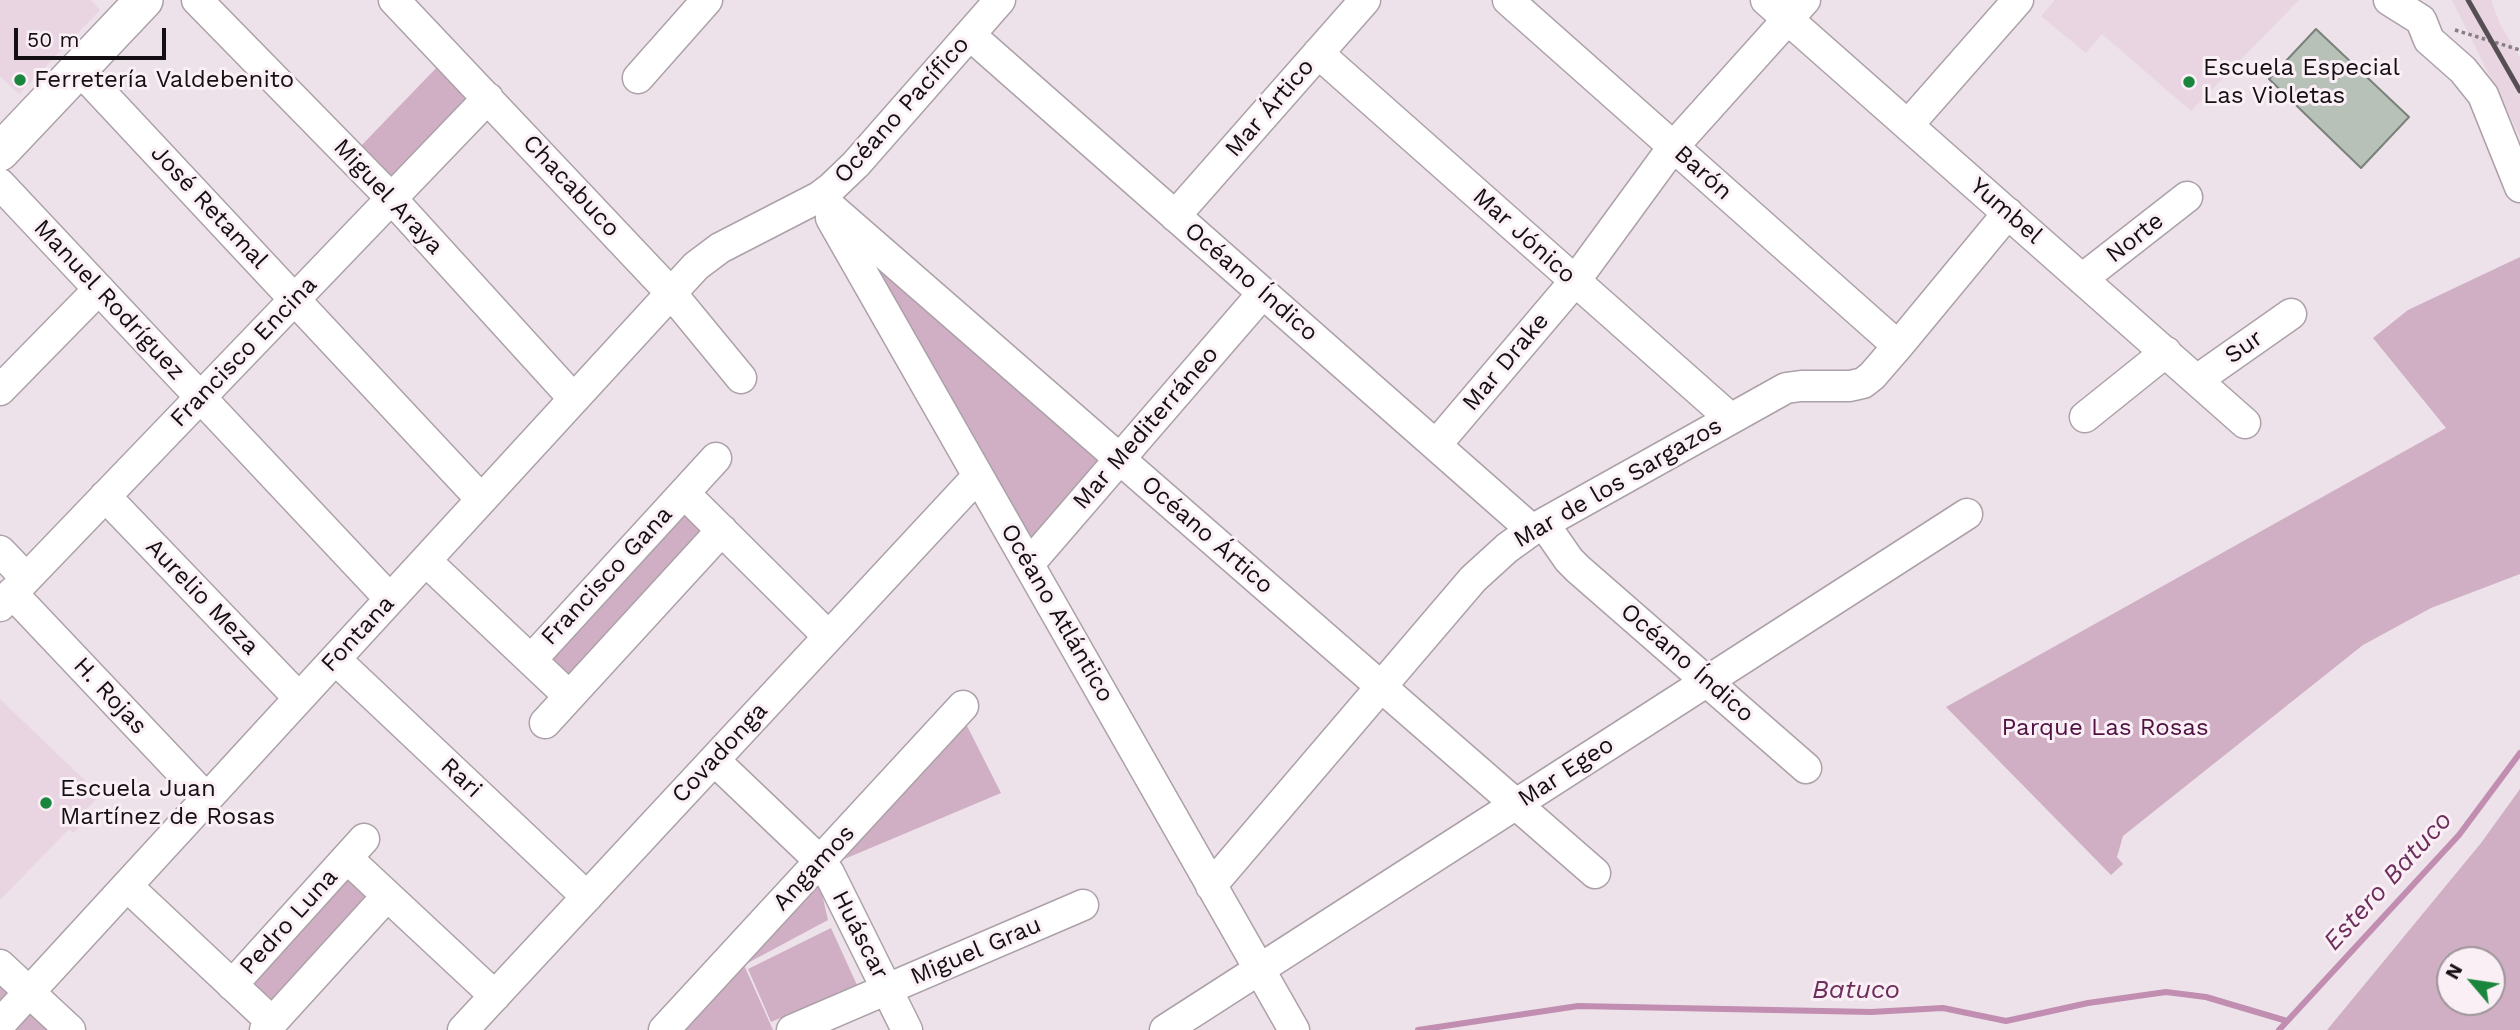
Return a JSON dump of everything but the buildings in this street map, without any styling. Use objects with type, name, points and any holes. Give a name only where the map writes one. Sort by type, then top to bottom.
[{"type":"main road","points":[[0,152],[144,0]]},
{"type":"street","name":"Miguel Araya","points":[[197,0],[391,198],[574,399]]},
{"type":"street","name":"Chacabuco","points":[[394,0],[671,293],[741,378]]},
{"type":"street","name":"Océano Pacífico","points":[[720,248],[819,197],[856,164],[1000,0]]},
{"type":"street","name":"Mar Ártico","points":[[1175,216],[1365,0]]},
{"type":"street","name":"Barón","points":[[1508,0],[1898,346]]},
{"type":"street","points":[[1908,125],[2018,0]]},
{"type":"street","points":[[2389,0],[2421,20],[2429,40],[2463,71],[2483,95],[2520,187]]},
{"type":"street","points":[[638,78],[696,5]]},
{"type":"street","name":"Mar Drake","points":[[1436,444],[1575,281],[1674,147],[1786,6]]},
{"type":"street","name":"Yumbel","points":[[1786,6],[1908,125],[2245,423]]},
{"type":"street","name":"Océano Índico","points":[[970,35],[1436,444],[1538,527],[1569,560],[1806,768]]},
{"type":"street","name":"Mar Jónico","points":[[1318,53],[1730,418]]},
{"type":"street","name":"José Retamal","points":[[79,69],[481,499]]},
{"type":"street","name":"Francisco Encina","points":[[13,592],[488,97]]},
{"type":"street","name":"Manuel Rodríguez","points":[[0,184],[390,599]]},
{"type":"street","name":"Océano Ártico","points":[[819,197],[1595,873]]},
{"type":"street","name":"Océano Atlántico","points":[[819,197],[1294,1030]]},
{"type":"street","name":"Norte","points":[[2082,279],[2188,197]]},
{"type":"street","name":"Mar de los Sargazos","points":[[1211,886],[1473,579],[1498,555],[1538,527],[1786,388],[1850,387],[1863,383],[1898,346],[2008,214]]},
{"type":"street","name":"Fontana","points":[[0,1024],[696,266],[720,248]]},
{"type":"street","points":[[0,390],[99,289]]},
{"type":"street","name":"Mar Mediterráneo","points":[[1029,564],[1263,293]]},
{"type":"street","name":"Sur","points":[[2197,380],[2291,314]]},
{"type":"street","points":[[2085,417],[2166,352]]},
{"type":"street","name":"Francisco Gana","points":[[531,660],[716,458]]},
{"type":"street","name":"Covadonga","points":[[463,1030],[978,476]]},
{"type":"street","name":"Francisco Gana","points":[[684,493],[828,636]]},
{"type":"street","name":"Aurelio Meza","points":[[105,496],[299,698]]},
{"type":"street","name":"Mar Egeo","points":[[1165,1030],[1967,514]]},
{"type":"street","points":[[545,723],[722,530]]},
{"type":"street","name":"H. Rojas","points":[[0,551],[13,592],[207,799]]},
{"type":"street","name":"Francisco Gana","points":[[426,561],[569,696]]},
{"type":"street","name":"Rari","points":[[335,660],[587,897]]},
{"type":"street","name":"Angamos","points":[[664,1030],[963,706]]},
{"type":"street","name":"Huáscar","points":[[714,760],[820,861],[829,873],[906,1030]]},
{"type":"street","name":"Pedro Luna","points":[[232,985],[356,849],[387,896],[495,996]]},
{"type":"street","name":"Pedro Luna","points":[[127,886],[232,985],[268,1026],[387,896]]},
{"type":"street","name":"Miguel Grau","points":[[792,1030],[1083,905]]},
{"type":"street","points":[[0,965],[70,1030]]},
{"type":"path","points":[[2456,30],[2520,50]]},
{"type":"shaded area","points":[[0,0],[91,0],[100,10],[19,94],[0,76]]},
{"type":"shaded area","name":"Escuela Especial Las Violetas","points":[[2055,0],[2299,0],[2191,111],[2102,34],[2086,53],[2041,16]]},
{"type":"shaded area","points":[[2452,0],[2491,0],[2500,24],[2520,58],[2520,137]]},
{"type":"shaded area","name":"Escuela Juan Martínez de Rosas","points":[[0,699],[100,795],[86,810],[91,814],[74,833],[69,829],[0,900]]},
{"type":"green space","points":[[441,63],[475,99],[389,185],[358,149]]},
{"type":"green space","points":[[839,222],[1111,459],[1029,549]]},
{"type":"green space","name":"Parque Las Rosas","points":[[2520,257],[2520,574],[2431,608],[2363,645],[2123,836],[2117,857],[2123,864],[2111,875],[1946,707],[2446,428],[2373,338],[2408,310]]},
{"type":"green space","points":[[683,504],[710,532],[566,686],[541,661]]},
{"type":"green space","points":[[963,718],[1001,793],[835,863]]},
{"type":"green space","points":[[2520,789],[2520,1030],[2327,1030],[2481,843]]},
{"type":"green space","points":[[348,868],[377,897],[272,1011],[243,983]]},
{"type":"green space","points":[[817,872],[828,920],[744,965],[773,1030],[671,1030]]},
{"type":"green space","points":[[831,928],[857,985],[771,1022],[748,969]]},
{"type":"green space","points":[[0,975],[58,1030],[0,1030]]},
{"type":"waterway","name":"Estero Batuco","points":[[2279,1030],[2459,835],[2520,753]]},
{"type":"waterway","name":"Batuco","points":[[1418,1030],[1578,1006],[1871,1012],[1943,1008],[2006,1021],[2088,1003],[2166,992],[2206,997],[2287,1021]]},
{"type":"railway","points":[[2468,0],[2520,91]]},
{"type":"place","name":"Ferretería Valdebenito","points":[[20,80]]},
{"type":"place","name":"Escuela Especial Las Violetas","points":[[2189,82]]},
{"type":"place","name":"Escuela Juan Martínez de Rosas","points":[[46,803]]}]
